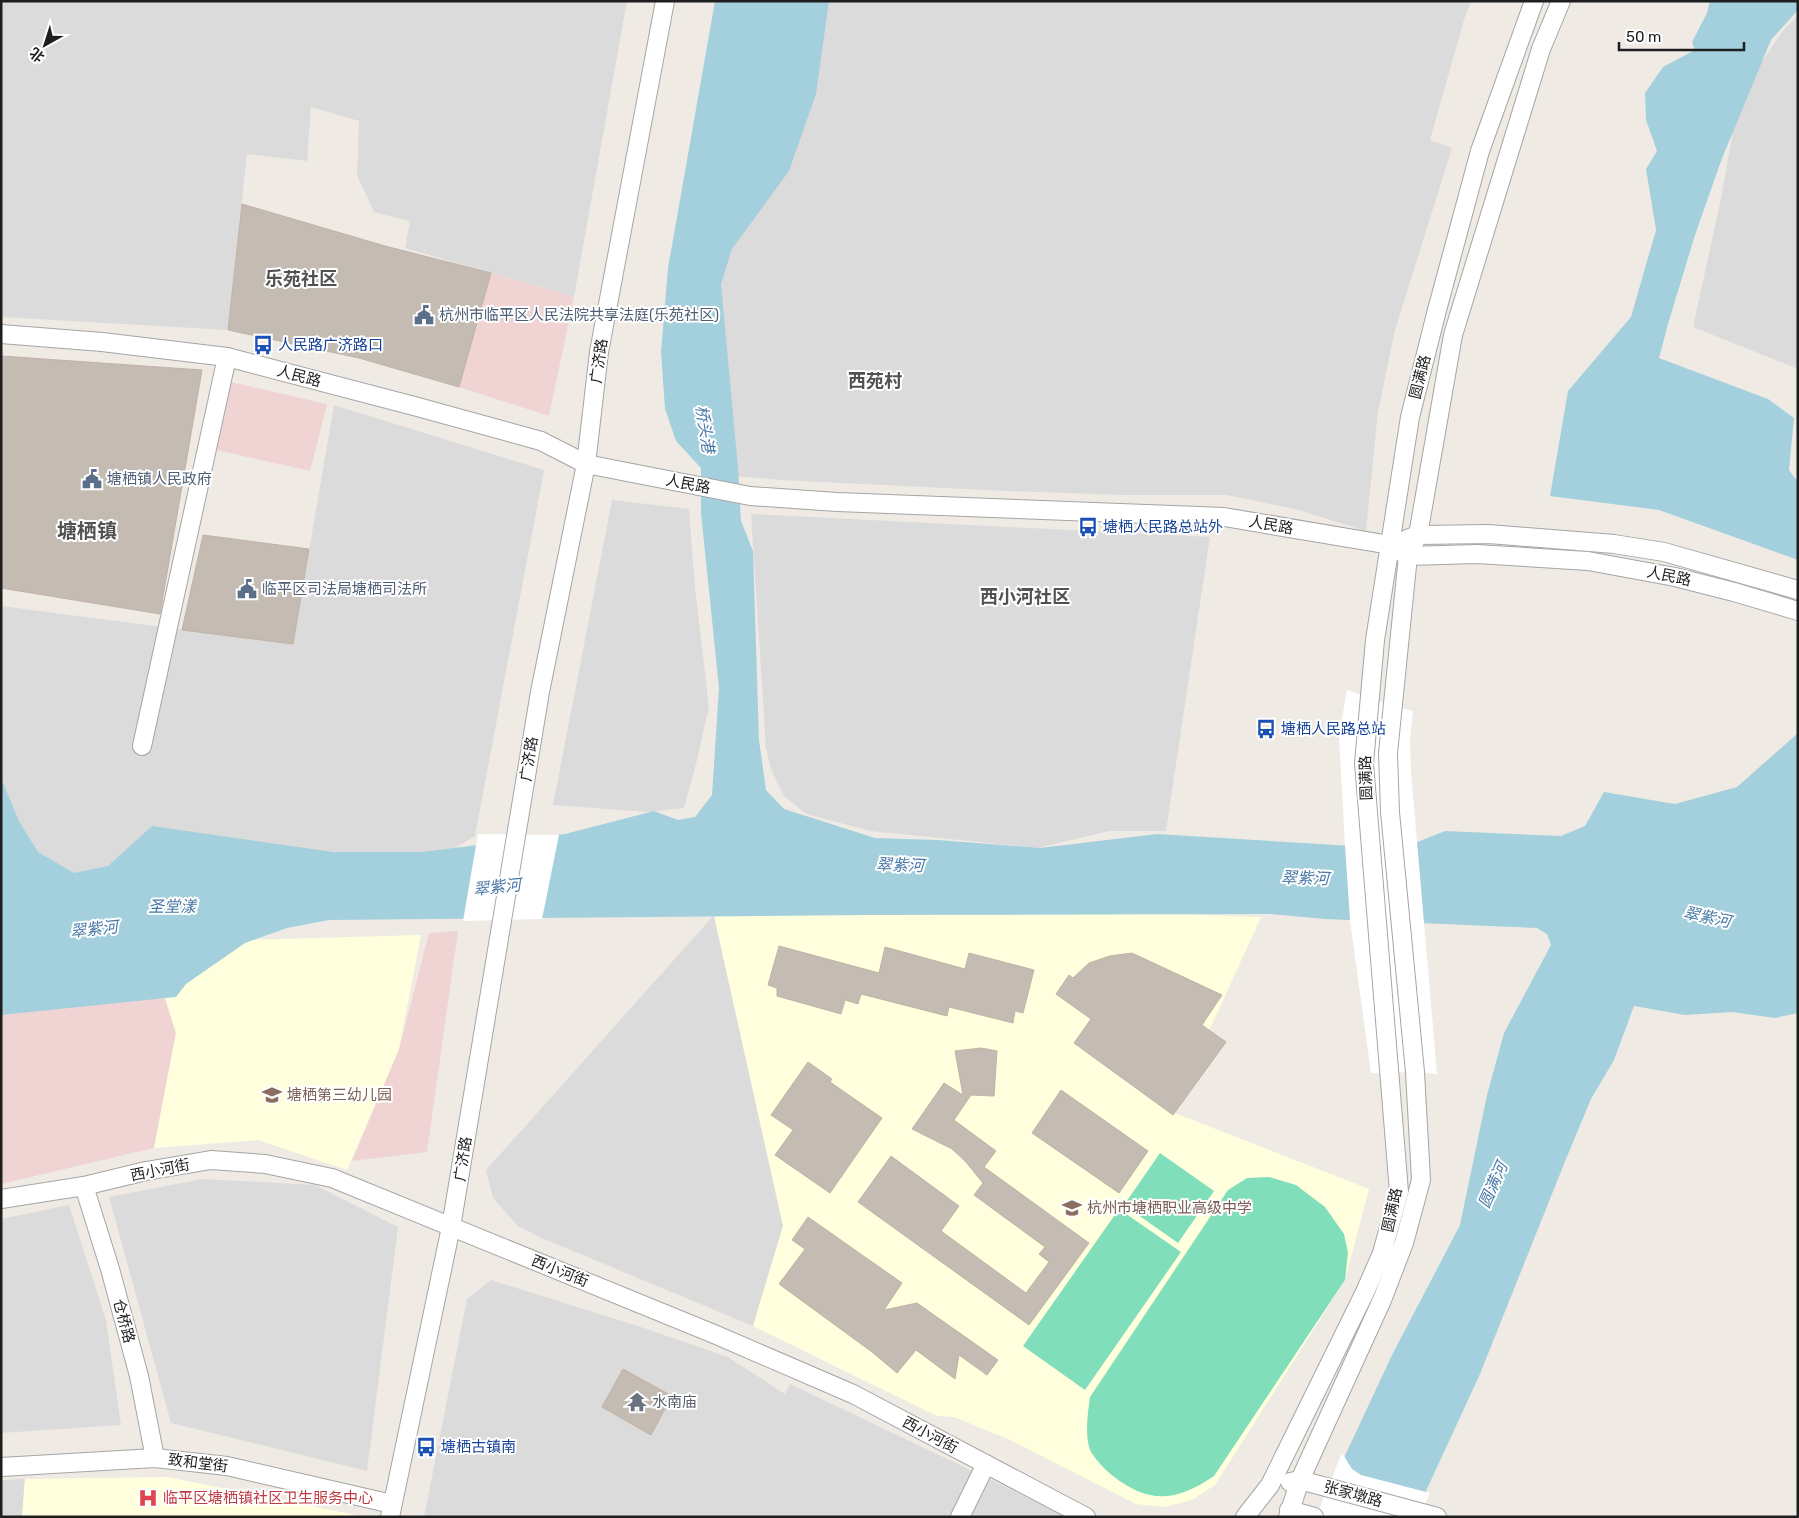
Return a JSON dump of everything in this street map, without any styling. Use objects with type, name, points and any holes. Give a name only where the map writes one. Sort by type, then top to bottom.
[{"type":"street","name":"广济路","points":[[391,1510],[451,1227],[540,692],[586,464],[599,352],[665,1]]},
{"type":"street","name":"圆满路","points":[[1270,1485],[1365,1292],[1382,1253],[1399,1192],[1391,1073],[1364,763],[1375,640],[1410,417],[1436,310],[1480,151],[1534,1]]},
{"type":"street","name":"圆满路","points":[[1289,1513],[1300,1480],[1382,1300],[1404,1243],[1421,1180],[1415,1072],[1390,812],[1388,752],[1408,556],[1418,535],[1453,335],[1541,49],[1561,1]]},
{"type":"street","name":"人民路","points":[[1,334],[102,342],[227,357],[541,441],[586,464],[750,496],[837,502],[1224,516],[1390,545],[1408,556],[1477,554],[1588,561],[1674,577],[1796,606]]},
{"type":"street","points":[[142,746],[227,357]]},
{"type":"street","name":"人民路","points":[[1390,545],[1418,535],[1489,534],[1614,544],[1664,552],[1798,590]]},
{"type":"street","name":"西小河街","points":[[1,1199],[84,1186],[146,1171],[211,1160],[265,1164],[332,1178],[714,1334],[844,1390],[1086,1517]]},
{"type":"street","name":"仓桥路","points":[[84,1186],[110,1269],[139,1376],[155,1458]]},
{"type":"street","name":"致和堂街","points":[[1,1467],[155,1458],[227,1466],[391,1510]]},
{"type":"street","points":[[960,1517],[986,1464]]},
{"type":"street","name":"张家墩路","points":[[1270,1485],[1300,1480],[1429,1515]]},
{"type":"street","points":[[1246,1517],[1270,1485],[1289,1513],[1314,1517]]},
{"type":"shaded area","points":[[1,1],[627,1],[574,297],[405,248],[410,221],[374,212],[357,175],[359,121],[311,107],[307,161],[247,154],[228,330],[1,317]]},
{"type":"shaded area","points":[[776,1],[1472,1],[1466,13],[1430,140],[1452,148],[1395,330],[1378,412],[1366,531],[1295,509],[1226,495],[1124,495],[1006,491],[781,480],[711,474],[703,257]]},
{"type":"shaded area","points":[[1798,15],[1798,369],[1693,327],[1720,203],[1740,94],[1782,32]]},
{"type":"shaded area","points":[[491,273],[574,297],[549,416],[459,387]]},
{"type":"shaded area","points":[[218,379],[327,404],[310,471],[212,449]]},
{"type":"shaded area","points":[[334,405],[544,470],[475,836],[425,866],[52,890],[1,795],[1,606],[293,644]]},
{"type":"shaded area","points":[[612,500],[689,509],[695,588],[709,707],[684,808],[647,812],[553,805]]},
{"type":"shaded area","points":[[751,514],[1210,537],[1166,831],[1109,831],[1038,848],[871,831],[806,814],[783,795],[771,769],[766,748]]},
{"type":"shaded area","name":"杭州市塘栖职业高级中学","points":[[1082,911],[1261,917],[1172,1112],[1369,1189],[1345,1280],[1215,1485],[1192,1500],[1164,1507],[1136,1504],[1008,1439],[954,1417],[937,1416],[753,1326],[783,1226],[714,916]]},
{"type":"shaded area","points":[[714,915],[783,1226],[753,1326],[537,1236],[518,1226],[493,1198],[486,1170]]},
{"type":"shaded area","points":[[458,931],[427,1152],[352,1161],[399,1049],[429,933]]},
{"type":"shaded area","name":"塘栖第三幼儿园","points":[[421,935],[399,1049],[347,1170],[258,1140],[154,1148],[176,1033],[165,998],[176,987],[242,940]]},
{"type":"shaded area","points":[[165,998],[176,1033],[154,1148],[1,1184],[1,1011]]},
{"type":"shaded area","points":[[202,1179],[315,1185],[398,1227],[367,1471],[171,1423],[109,1197]]},
{"type":"shaded area","points":[[69,1205],[106,1320],[121,1425],[1,1433],[1,1219]]},
{"type":"shaded area","points":[[491,1280],[641,1327],[728,1357],[785,1394],[790,1384],[1069,1517],[424,1517],[467,1299]]},
{"type":"shaded area","name":"临平区塘栖镇社区卫生服务中心","points":[[167,1477],[365,1517],[22,1517],[25,1479]]},
{"type":"shaded area","points":[[25,1479],[22,1517],[1,1517],[1,1480]]},
{"type":"green space","points":[[1160,1153],[1214,1191],[1178,1243],[1124,1205]]},
{"type":"green space","points":[[1269,1177],[1296,1185],[1325,1207],[1344,1234],[1348,1253],[1345,1280],[1214,1476],[1188,1491],[1176,1495],[1151,1495],[1139,1492],[1110,1473],[1092,1454],[1089,1447],[1087,1428],[1090,1397],[1228,1190],[1247,1178]]},
{"type":"green space","points":[[1119,1209],[1181,1252],[1085,1390],[1023,1346]]},
{"type":"water","points":[[715,1],[829,1],[816,94],[789,171],[732,249],[721,284],[741,521],[753,551],[759,740],[766,790],[784,809],[875,838],[938,840],[1040,848],[1157,834],[1385,848],[1415,843],[1445,831],[1561,836],[1585,826],[1604,792],[1675,804],[1737,787],[1798,733],[1798,1013],[1775,1018],[1732,1012],[1685,1015],[1634,1006],[1614,1060],[1591,1099],[1480,1374],[1414,1517],[1320,1509],[1392,1355],[1460,1225],[1487,1095],[1504,1033],[1551,945],[1547,934],[1537,928],[1325,919],[1270,914],[867,915],[329,920],[287,928],[245,943],[186,984],[176,997],[1,1015],[1,778],[19,821],[38,852],[74,873],[108,866],[152,826],[333,852],[422,852],[565,834],[654,811],[678,820],[695,817],[712,795],[719,688],[701,513],[701,468],[676,441],[665,409],[661,352],[668,268]]},
{"type":"water","points":[[1710,1],[1798,1],[1798,10],[1771,40],[1721,161],[1695,235],[1659,358],[1768,399],[1794,418],[1789,470],[1798,482],[1798,560],[1659,510],[1550,496],[1568,391],[1631,317],[1656,230],[1646,169],[1657,151],[1646,120],[1645,93],[1663,67],[1695,50],[1692,42],[1707,13]]},
{"type":"pier","points":[[1347,690],[1392,706],[1413,711],[1410,739],[1411,772],[1437,1074],[1415,1072],[1371,1073],[1350,920],[1345,845],[1339,736]]},
{"type":"pier","points":[[478,834],[559,835],[542,919],[463,921]]},
{"type":"pier","points":[[1342,1453],[1352,1469],[1361,1475],[1430,1493],[1419,1517],[1316,1517]]},
{"type":"building","points":[[242,204],[385,246],[491,273],[459,387],[359,358],[228,330]]},
{"type":"building","name":"塘栖镇人民政府","points":[[1,356],[202,370],[160,614],[1,588]]},
{"type":"building","name":"临平区司法局塘栖司法所","points":[[203,535],[309,549],[293,644],[182,630]]},
{"type":"building","points":[[779,946],[879,973],[885,947],[965,969],[969,953],[1034,970],[1023,1013],[1015,1011],[1013,1023],[949,1007],[947,1016],[861,994],[858,1004],[845,1000],[841,1014],[777,996],[777,988],[768,985]]},
{"type":"building","points":[[1132,953],[1222,995],[1202,1025],[1226,1042],[1173,1115],[1074,1043],[1091,1019],[1056,994],[1069,975],[1073,978],[1089,963],[1110,956]]},
{"type":"building","points":[[981,1048],[997,1051],[994,1096],[971,1095],[954,1120],[996,1151],[984,1167],[1089,1243],[1029,1325],[858,1202],[891,1156],[959,1206],[941,1231],[1026,1293],[1049,1262],[1039,1254],[1045,1247],[974,1195],[983,1183],[965,1161],[952,1149],[912,1129],[944,1083],[963,1095],[955,1051]]},
{"type":"building","points":[[808,1062],[832,1079],[830,1082],[882,1118],[830,1193],[775,1155],[793,1130],[771,1115]]},
{"type":"building","points":[[1061,1090],[1148,1151],[1119,1193],[1032,1133]]},
{"type":"building","points":[[808,1217],[902,1283],[884,1310],[917,1303],[998,1360],[987,1375],[959,1355],[955,1379],[916,1350],[897,1373],[872,1352],[779,1284],[805,1249],[792,1240]]},
{"type":"building","name":"水南庙","points":[[623,1369],[672,1396],[651,1435],[602,1407]]},
{"type":"place","name":"杭州市临平区人民法院共享法庭(乐苑社区)","points":[[424,315]]},
{"type":"place","name":"人民路广济路口","points":[[263,345]]},
{"type":"place","name":"塘栖镇人民政府","points":[[92,479]]},
{"type":"place","name":"塘栖人民路总站外","points":[[1088,527]]},
{"type":"place","name":"临平区司法局塘栖司法所","points":[[247,589]]},
{"type":"place","name":"塘栖人民路总站","points":[[1266,729]]},
{"type":"place","name":"塘栖第三幼儿园","points":[[272,1095]]},
{"type":"place","name":"杭州市塘栖职业高级中学","points":[[1072,1208]]},
{"type":"place","name":"水南庙","points":[[637,1402]]},
{"type":"place","name":"塘栖古镇南","points":[[426,1447]]},
{"type":"place","name":"临平区塘栖镇社区卫生服务中心","points":[[148,1498]]},
{"type":"district","name":"乐苑社区","points":[[301,279]]},
{"type":"district","name":"西苑村","points":[[875,381]]},
{"type":"district","name":"塘栖镇","points":[[87,531]]},
{"type":"district","name":"西小河社区","points":[[1025,597]]},
{"type":"water label","name":"桥头港","points":[[705,429]]},
{"type":"water label","name":"翠紫河","points":[[900,865]]},
{"type":"water label","name":"翠紫河","points":[[1305,878]]},
{"type":"water label","name":"翠紫河","points":[[497,887]]},
{"type":"water label","name":"圣堂漾","points":[[172,906]]},
{"type":"water label","name":"翠紫河","points":[[1707,917]]},
{"type":"water label","name":"翠紫河","points":[[94,929]]},
{"type":"water label","name":"圆满河","points":[[1493,1185]]}]
